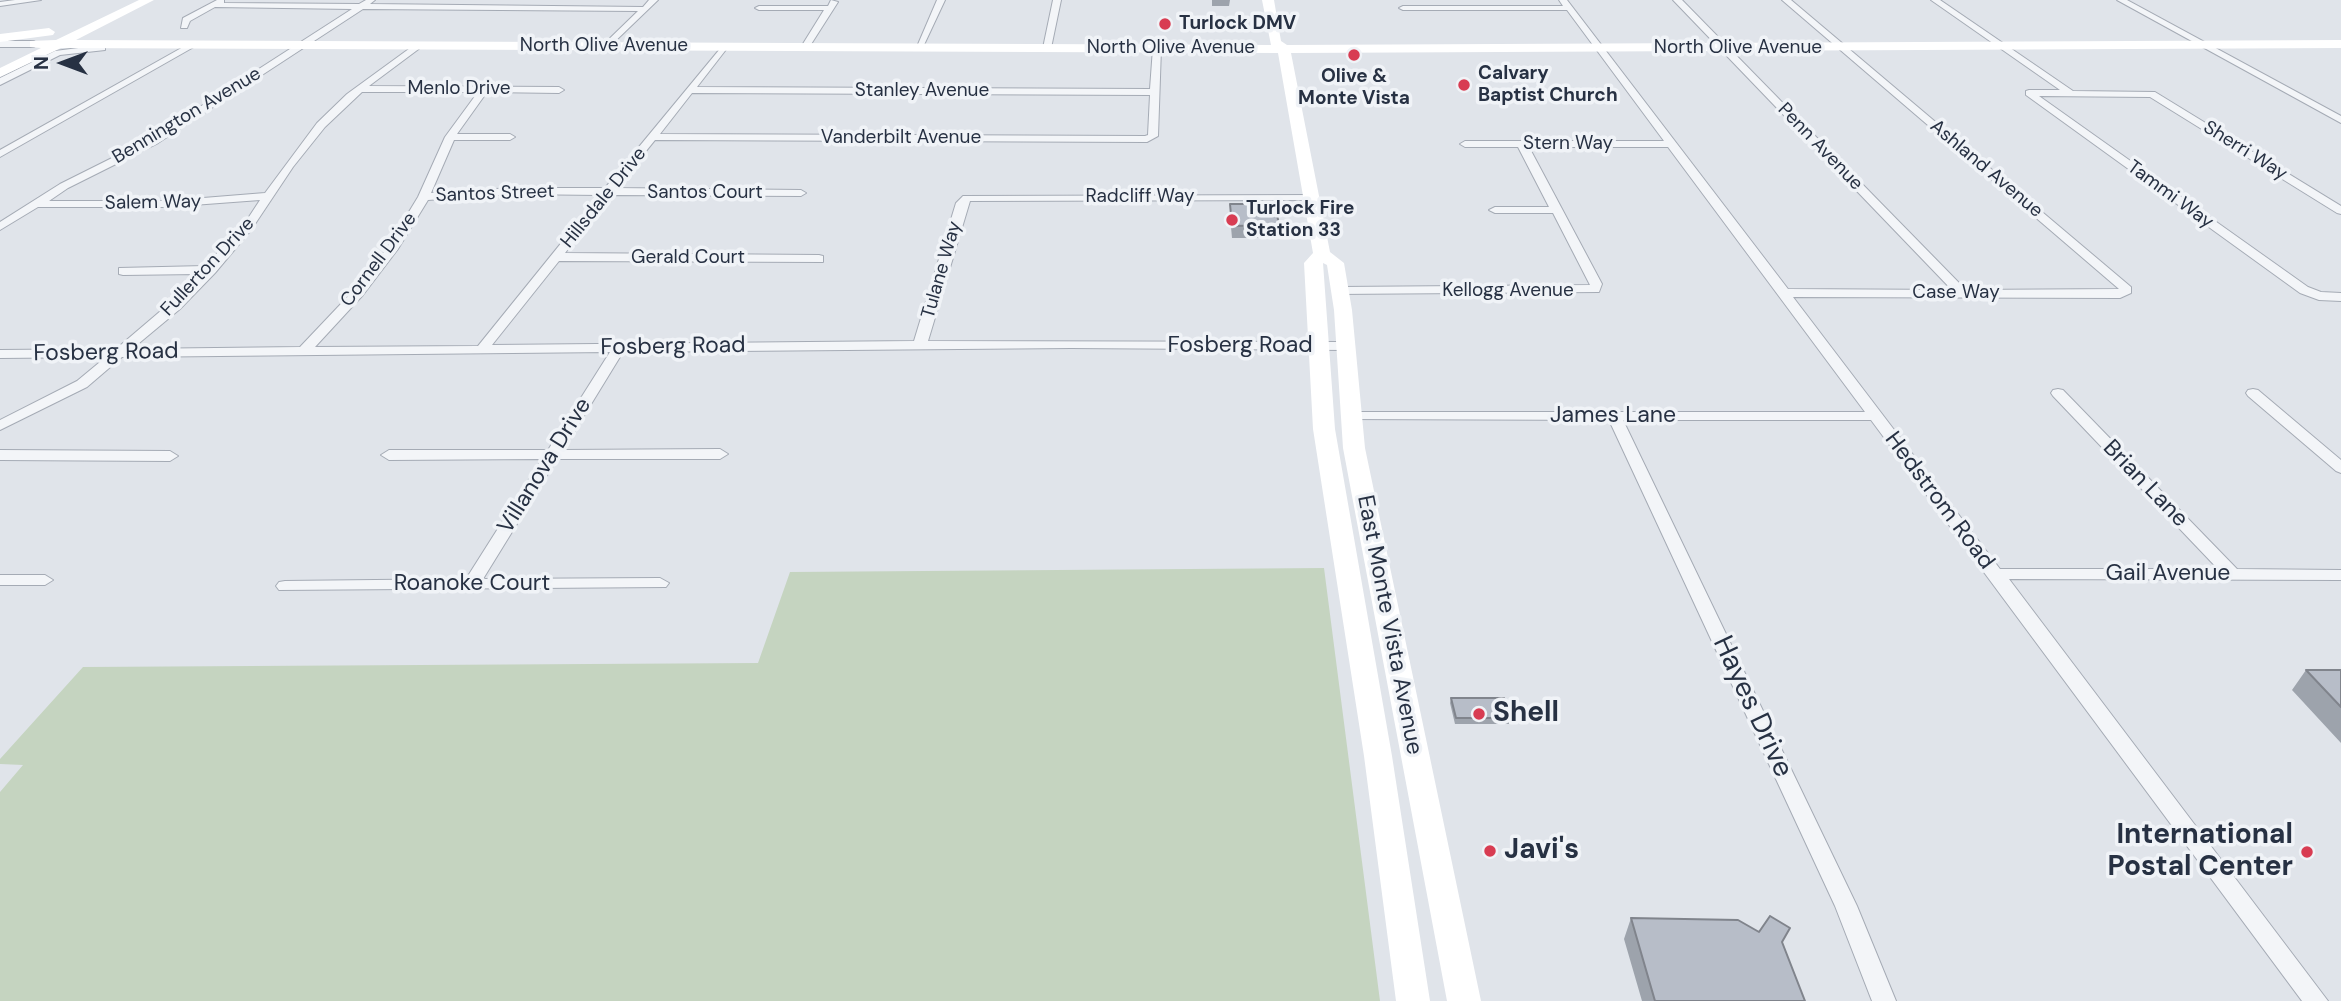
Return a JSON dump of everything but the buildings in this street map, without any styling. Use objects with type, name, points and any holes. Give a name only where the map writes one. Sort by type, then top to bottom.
[{"type":"street","points":[[0,4],[37,0]]},
{"type":"street","points":[[0,60],[131,0]]},
{"type":"street","points":[[0,73],[148,0]]},
{"type":"street","points":[[184,26],[186,20],[222,0]]},
{"type":"street","name":"Bennington Avenue","points":[[0,227],[36,204],[153,141],[371,0]]},
{"type":"street","points":[[466,8],[476,0]]},
{"type":"street","points":[[607,46],[654,0]]},
{"type":"street","points":[[919,47],[941,0]]},
{"type":"street","points":[[1047,48],[1057,0]]},
{"type":"street","name":"East Monte Vista Avenue","points":[[1268,0],[1275,42],[1284,49],[1322,254],[1335,263],[1340,290],[1350,416],[1390,641],[1464,1001]]},
{"type":"street","name":"Penn Avenue","points":[[1677,0],[1962,293]]},
{"type":"street","name":"Ashland Avenue","points":[[1786,0],[2127,291]]},
{"type":"street","points":[[1935,0],[2069,92]]},
{"type":"street","points":[[2121,0],[2341,120]]},
{"type":"street","points":[[26,1],[27,15]]},
{"type":"street","points":[[759,8],[832,4]]},
{"type":"street","points":[[805,47],[832,4]]},
{"type":"street","points":[[1403,8],[1566,4]]},
{"type":"street","name":"Hedstrom Road","points":[[1566,4],[2316,1001]]},
{"type":"street","points":[[212,5],[645,9]]},
{"type":"street","points":[[0,38],[42,34],[98,15]]},
{"type":"street","points":[[113,16],[115,20],[97,29],[96,35],[189,44]]},
{"type":"street","name":"East Monte Vista Avenue","points":[[1284,49],[1291,42],[1289,32]]},
{"type":"street","points":[[2181,33],[2208,41],[2294,40],[2341,44]]},
{"type":"street","name":"North Olive Avenue","points":[[0,44],[1284,49],[2341,44]]},
{"type":"street","points":[[0,82],[50,57],[75,49],[123,44]]},
{"type":"street","points":[[0,154],[189,44]]},
{"type":"street","name":"Fullerton Drive","points":[[0,426],[75,389],[120,353],[211,270],[247,228],[303,145],[359,89],[417,46]]},
{"type":"street","name":"Hillsdale Drive","points":[[482,349],[724,47]]},
{"type":"street","points":[[1155,92],[1157,48]]},
{"type":"street","name":"Menlo Drive","points":[[359,89],[559,90]]},
{"type":"street","name":"Cornell Drive","points":[[303,351],[378,269],[424,197],[450,137],[485,89]]},
{"type":"street","name":"Stanley Avenue","points":[[689,90],[1155,92]]},
{"type":"street","name":"Vanderbilt Avenue","points":[[653,137],[1150,138],[1153,136],[1155,92]]},
{"type":"street","name":"Sherri Way","points":[[2069,92],[2148,92],[2341,211]]},
{"type":"street","name":"Tammi Way","points":[[2069,92],[2029,93],[2313,295],[2341,297]]},
{"type":"street","points":[[450,137],[510,137]]},
{"type":"street","name":"Stern Way","points":[[1465,144],[1671,144]]},
{"type":"street","name":"Kellogg Avenue","points":[[1340,290],[1595,289],[1596,284],[1522,144]]},
{"type":"street","name":"Santos Street","points":[[424,197],[497,192],[608,192]]},
{"type":"street","name":"Santos Court","points":[[608,192],[801,193]]},
{"type":"street","name":"Salem Way","points":[[36,204],[166,204],[270,196]]},
{"type":"street","name":"Radcliff Way","points":[[967,198],[1312,198]]},
{"type":"street","name":"Tulane Way","points":[[920,345],[962,203],[967,198]]},
{"type":"street","points":[[1495,210],[1557,210]]},
{"type":"street","name":"East Monte Vista Avenue","points":[[1322,254],[1313,263],[1324,429],[1378,757],[1413,1001]]},
{"type":"street","name":"Gerald Court","points":[[557,257],[819,258]]},
{"type":"street","points":[[122,271],[211,270]]},
{"type":"street","name":"Case Way","points":[[1784,293],[2127,291]]},
{"type":"street","name":"Fosberg Road","points":[[0,354],[920,345],[1345,346]]},
{"type":"street","name":"Villanova Drive","points":[[471,584],[619,348]]},
{"type":"street","name":"Brian Lane","points":[[2058,393],[2233,575]]},
{"type":"street","points":[[2253,393],[2341,468]]},
{"type":"street","name":"James Lane","points":[[1350,416],[1876,416]]},
{"type":"street","name":"Hayes Drive","points":[[1614,416],[1846,906],[1884,1001]]},
{"type":"street","points":[[389,455],[720,454]]},
{"type":"street","points":[[0,455],[170,456]]},
{"type":"street","name":"Gail Avenue","points":[[1994,573],[2341,575]]},
{"type":"street","points":[[0,580],[46,580]]},
{"type":"street","name":"Roanoke Court","points":[[285,586],[660,583]]},
{"type":"green space","points":[[1324,568],[1380,1001],[0,1001],[0,792],[23,765],[0,764],[0,759],[83,667],[758,663],[790,572]]},
{"type":"place","name":"Turlock DMV","points":[[1165,24]]},
{"type":"place","name":"Olive & Monte Vista","points":[[1354,55]]},
{"type":"place","name":"Calvary Baptist Church","points":[[1464,85]]},
{"type":"place","name":"Turlock Fire Station 33","points":[[1232,220]]},
{"type":"place","name":"Shell","points":[[1479,714]]},
{"type":"place","name":"Javi's","points":[[1490,851]]},
{"type":"place","name":"International Postal Center","points":[[2307,852]]}]
